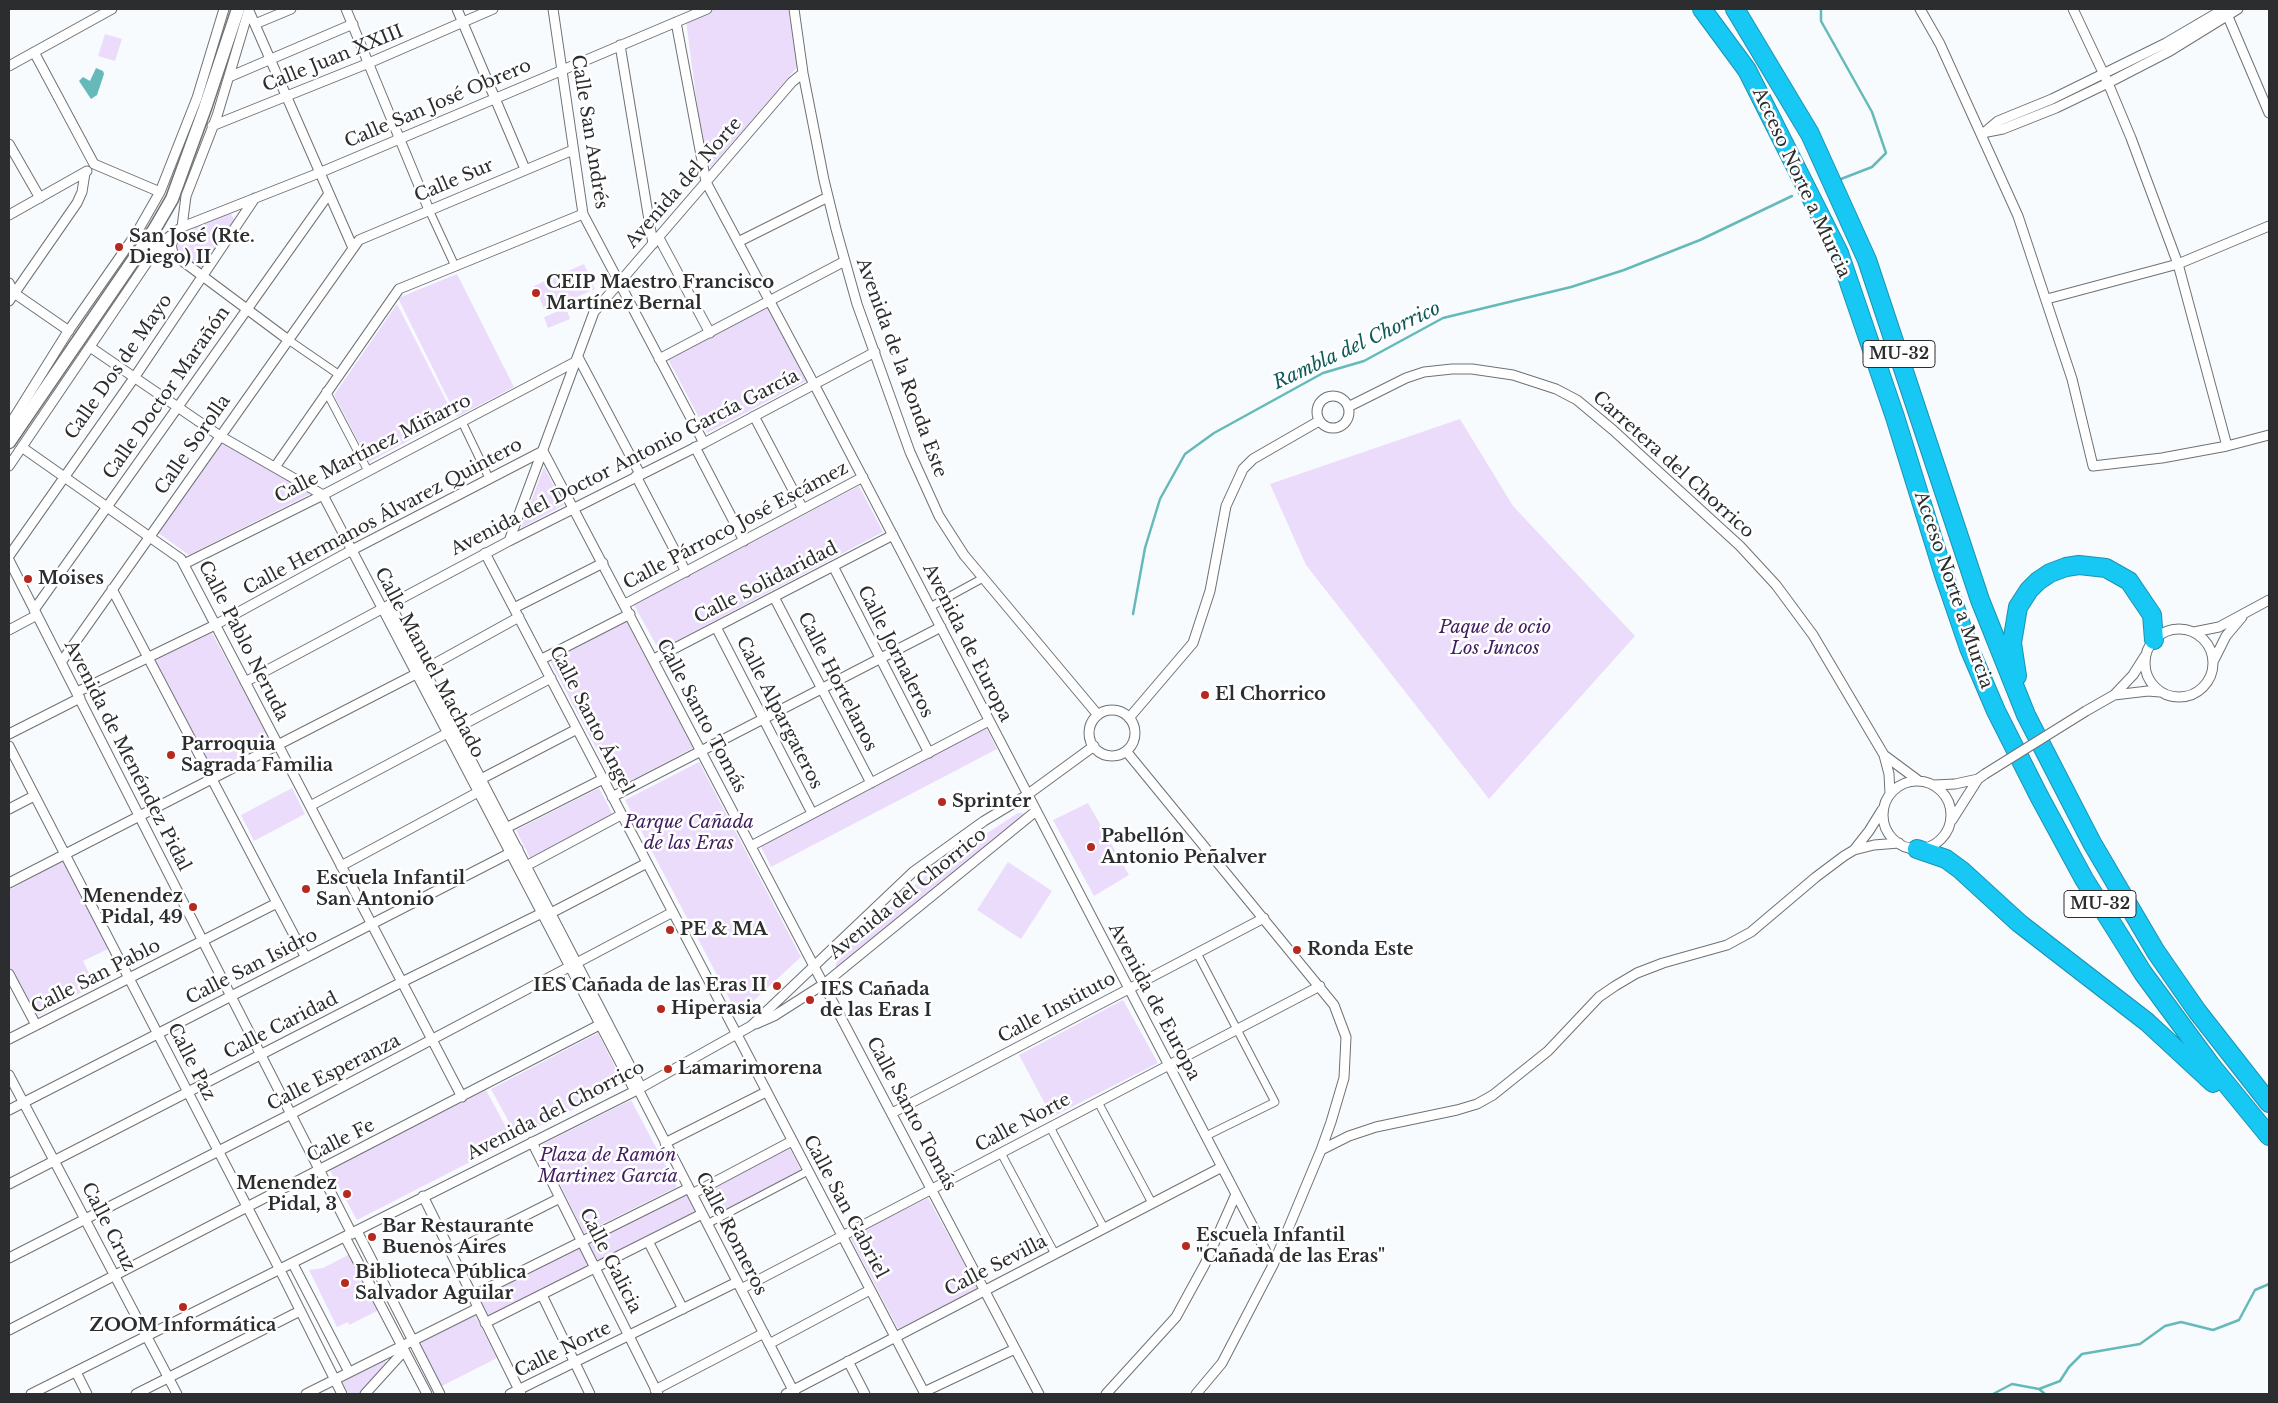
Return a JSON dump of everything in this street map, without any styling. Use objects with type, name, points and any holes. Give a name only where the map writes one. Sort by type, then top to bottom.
[{"type":"highway","name":"Acceso Norte a Murcia","points":[[1702,9],[1747,70],[1839,253],[1895,417],[1944,576],[1969,648],[1996,711],[2061,837],[2113,926],[2179,1024],[2269,1136]]},
{"type":"highway","name":"Acceso Norte a Murcia","points":[[1735,9],[1810,134],[1867,260],[1980,600],[2026,715],[2096,851],[2156,952],[2202,1018],[2269,1103]]},
{"type":"highway","points":[[2026,715],[2014,664],[2013,627],[2022,599],[2029,590],[2050,573],[2079,565],[2106,568],[2129,581],[2152,615],[2150,648]]},
{"type":"highway","points":[[1917,849],[1954,864],[2019,923],[2147,1022],[2212,1083],[2234,1094]]},
{"type":"main road","points":[[9,442],[135,258],[172,199],[239,10]]},
{"type":"street","points":[[9,66],[112,9]]},
{"type":"street","points":[[255,24],[291,9]]},
{"type":"street","points":[[346,9],[455,266]]},
{"type":"street","points":[[456,9],[525,169]]},
{"type":"street","name":"Calle Juan XXIII","points":[[212,126],[369,63],[491,9]]},
{"type":"street","name":"Calle San Andrés","points":[[553,9],[583,214],[704,443]]},
{"type":"street","name":"Calle San José Obrero","points":[[135,258],[162,242],[182,227],[319,173],[494,97],[706,9]]},
{"type":"street","name":"Avenida de la Ronda Este","points":[[794,9],[803,74],[828,197],[857,304],[910,452],[939,516],[964,555],[1098,716]]},
{"type":"street","points":[[1920,9],[1940,44],[2018,216],[2047,299],[2072,380],[2093,466],[2162,458],[2227,446],[2269,435]]},
{"type":"street","points":[[2073,9],[2106,79],[2154,196],[2178,264],[2227,446]]},
{"type":"street","points":[[1982,133],[2003,129],[2056,108],[2106,79],[2170,51],[2226,11],[2238,9]]},
{"type":"street","points":[[239,10],[255,24],[328,195],[353,248]]},
{"type":"street","points":[[9,466],[152,255],[171,244],[182,227],[186,196],[229,77],[239,10]]},
{"type":"street","points":[[9,426],[69,331],[136,234],[160,192],[197,98],[239,10]]},
{"type":"street","points":[[2226,11],[2269,113]]},
{"type":"street","name":"Avenida de Europa","points":[[676,22],[706,182],[863,477],[1273,1265]]},
{"type":"street","points":[[229,77],[353,24]]},
{"type":"street","points":[[620,45],[656,241],[710,332]]},
{"type":"street","points":[[34,52],[94,164],[160,192]]},
{"type":"street","name":"Avenida del Norte","points":[[509,541],[594,312],[789,86],[803,74]]},
{"type":"street","points":[[9,144],[40,198]]},
{"type":"street","name":"Calle Sur","points":[[353,248],[358,240],[573,150]]},
{"type":"street","points":[[9,215],[85,173],[94,164]]},
{"type":"street","points":[[9,301],[77,202],[82,192],[85,173]]},
{"type":"street","name":"Calle Doctor Marañón","points":[[36,613],[107,507],[328,195]]},
{"type":"street","name":"Calle Dos de Mayo","points":[[9,556],[134,378],[256,197]]},
{"type":"street","points":[[738,242],[828,197]]},
{"type":"street","points":[[274,467],[399,289],[583,214]]},
{"type":"street","points":[[2047,299],[2178,264],[2269,226]]},
{"type":"street","points":[[171,244],[173,254],[287,339],[338,374]]},
{"type":"street","name":"Calle Sorolla","points":[[62,661],[287,339],[353,248]]},
{"type":"street","points":[[659,359],[845,261]]},
{"type":"street","points":[[9,283],[14,292],[69,331]]},
{"type":"street","points":[[90,347],[220,436],[323,494]]},
{"type":"street","name":"Avenida del Doctor Antonio García García","points":[[245,682],[509,541],[704,443],[875,352]]},
{"type":"street","points":[[577,360],[638,475],[686,572]]},
{"type":"street","name":"Calle Martínez Miñarro","points":[[184,564],[368,471],[577,360]]},
{"type":"street","name":"Carretera del Chorrico","points":[[1348,407],[1406,378],[1424,372],[1452,368],[1472,368],[1513,375],[1556,389],[1577,400],[1607,424],[1740,546],[1776,585],[1813,635],[1884,755],[1889,774],[1890,794]]},
{"type":"street","points":[[326,391],[368,471]]},
{"type":"street","points":[[1327,398],[1339,398],[1348,407],[1347,419],[1339,427],[1326,427],[1319,421],[1318,407],[1327,398]]},
{"type":"street","points":[[754,416],[803,509]]},
{"type":"street","points":[[1129,718],[1193,643],[1210,590],[1226,506],[1243,469],[1253,459],[1319,421]]},
{"type":"street","points":[[462,422],[489,478]]},
{"type":"street","points":[[694,447],[744,540]]},
{"type":"street","name":"Calle Pablo Neruda","points":[[23,448],[182,559],[462,1097]]},
{"type":"street","name":"Calle Hermanos Álvarez Quintero","points":[[9,734],[149,657],[215,625],[352,550],[543,451]]},
{"type":"street","name":"Calle Santo Tomás","points":[[543,451],[1039,1394]]},
{"type":"street","name":"Calle Párroco José Escámez","points":[[625,604],[863,477]]},
{"type":"street","name":"Calle Manuel Machado","points":[[323,494],[352,550],[386,606],[638,1089]]},
{"type":"street","name":"Calle Solidaridad","points":[[654,660],[893,535]]},
{"type":"street","name":"Calle Santo Ángel","points":[[485,554],[736,1034]]},
{"type":"street","name":"Avenida de Menéndez Pidal","points":[[9,560],[62,661],[351,1234]]},
{"type":"street","points":[[9,883],[420,672],[603,563]]},
{"type":"street","name":"Calle Jornaleros","points":[[833,566],[929,753]]},
{"type":"street","points":[[930,607],[984,578]]},
{"type":"street","points":[[112,589],[306,958]]},
{"type":"street","name":"Calle Hortelanos","points":[[774,597],[871,783]]},
{"type":"street","points":[[2194,632],[2219,626],[2244,615],[2269,600]]},
{"type":"street","points":[[9,630],[36,613]]},
{"type":"street","points":[[542,660],[630,614]]},
{"type":"street","points":[[2114,695],[2148,691],[2182,697],[2202,689],[2209,680],[2214,660],[2226,636],[2244,615]]},
{"type":"street","name":"Calle Alpargateros","points":[[716,627],[812,813]]},
{"type":"street","points":[[612,797],[940,627]]},
{"type":"street","points":[[1321,1150],[1349,1136],[1376,1127],[1457,1110],[1477,1104],[1493,1095],[1548,1051],[1599,997],[1615,986],[1637,973],[1727,945],[1751,932],[1816,876],[1854,850],[1870,831],[1890,794],[1903,784],[1919,781],[1934,785],[1955,784],[1981,777],[2114,695],[2133,675],[2162,633],[2172,629],[2194,632],[2208,643],[2214,660]]},
{"type":"street","points":[[2150,648],[2145,666],[2148,676],[2162,692]]},
{"type":"street","points":[[310,806],[551,678]]},
{"type":"street","points":[[1111,710],[1124,713],[1129,718],[1135,731],[1131,746],[1126,751],[1112,756],[1099,751],[1094,746],[1090,733],[1091,726],[1098,716],[1111,710]]},
{"type":"street","points":[[751,846],[989,721]]},
{"type":"street","points":[[481,779],[577,729]]},
{"type":"street","name":"Calle Manuel Machado","points":[[451,731],[481,779],[482,790],[506,828],[514,851],[526,866],[546,913]]},
{"type":"street","name":"Calle Paz","points":[[9,746],[248,1206],[342,1394]]},
{"type":"street","name":"Avenida del Chorrico","points":[[751,1026],[913,872],[1094,746]]},
{"type":"street","points":[[1126,751],[1320,986],[1334,1005],[1341,1019],[1346,1037],[1344,1078],[1321,1150],[1273,1265],[1222,1364],[1196,1394]]},
{"type":"street","name":"Carretera del Chorrico","points":[[1884,755],[1919,781]]},
{"type":"street","points":[[1950,822],[1981,777]]},
{"type":"street","points":[[506,828],[603,779]]},
{"type":"street","points":[[1884,806],[1883,817],[1891,836],[1899,843],[1917,849],[1928,847],[1938,842],[1946,833],[1951,812],[1949,801],[1943,792],[1934,785]]},
{"type":"street","points":[[341,866],[482,790]]},
{"type":"street","points":[[9,809],[34,796]]},
{"type":"street","name":"Avenida del Chorrico","points":[[31,1394],[42,1392],[76,1372],[293,1264],[422,1196],[638,1089],[736,1034],[774,1016],[824,984],[1036,811]]},
{"type":"street","points":[[526,866],[621,815]]},
{"type":"street","points":[[1854,850],[1874,845],[1899,843]]},
{"type":"street","name":"Calle San Isidro","points":[[9,1110],[514,851]]},
{"type":"street","name":"Calle Caridad","points":[[9,1184],[402,982],[647,863]]},
{"type":"street","name":"Calle San Pablo","points":[[9,1039],[278,903]]},
{"type":"street","name":"Calle Esperanza","points":[[9,1258],[432,1041],[672,912]]},
{"type":"street","name":"Calle Instituto","points":[[892,1113],[1264,918]]},
{"type":"street","points":[[1197,953],[1275,1102],[1206,1136]]},
{"type":"street","points":[[9,974],[36,1025]]},
{"type":"street","name":"Calle Norte","points":[[510,1394],[520,1392],[683,1309],[739,1286],[842,1237],[1320,986]]},
{"type":"street","name":"Calle Fe","points":[[9,1330],[604,1023]]},
{"type":"street","name":"Calle San Gabriel","points":[[736,1034],[924,1393]]},
{"type":"street","name":"Calle Cruz","points":[[9,1075],[177,1394]]},
{"type":"street","name":"Calle Romeros","points":[[638,1089],[764,1333],[792,1393]]},
{"type":"street","points":[[665,1143],[766,1092]]},
{"type":"street","points":[[1098,1102],[1152,1203]]},
{"type":"street","points":[[1050,1127],[1104,1228]]},
{"type":"street","points":[[472,1296],[581,1241],[792,1141]]},
{"type":"street","name":"Calle Galicia","points":[[532,1142],[657,1392]]},
{"type":"street","points":[[1001,1153],[1055,1254]]},
{"type":"street","name":"Calle Sevilla","points":[[792,1393],[895,1336],[1222,1167]]},
{"type":"street","points":[[707,1224],[808,1171]]},
{"type":"street","points":[[1106,1394],[1176,1317],[1204,1264],[1236,1194]]},
{"type":"street","points":[[422,1196],[520,1392]]},
{"type":"street","points":[[451,1253],[560,1198]]},
{"type":"street","points":[[485,1323],[702,1214]]},
{"type":"street","points":[[351,1234],[412,1340],[440,1394]]},
{"type":"street","points":[[351,1234],[403,1348],[427,1394]]},
{"type":"street","points":[[648,1241],[683,1309]]},
{"type":"street","points":[[293,1264],[349,1372]]},
{"type":"street","points":[[769,1344],[870,1290]]},
{"type":"street","points":[[542,1295],[590,1394]]},
{"type":"street","points":[[365,1394],[403,1348],[412,1340],[478,1308]]},
{"type":"street","points":[[136,1394],[300,1311]]},
{"type":"street","points":[[657,1392],[764,1333]]},
{"type":"street","points":[[306,1394],[403,1348]]},
{"type":"street","points":[[924,1393],[1016,1349]]},
{"type":"street","points":[[848,1362],[865,1394]]},
{"type":"street","points":[[76,1372],[87,1394]]},
{"type":"green space","points":[[715,9],[788,9],[799,65],[711,167],[705,164],[686,21]]},
{"type":"green space","points":[[105,34],[122,39],[115,61],[98,56]]},
{"type":"green space","points":[[228,208],[237,225],[202,276],[173,254],[171,244],[182,227]]},
{"type":"green space","points":[[584,264],[595,289],[545,311],[534,286]]},
{"type":"green space","points":[[457,274],[514,387],[457,417],[398,298]]},
{"type":"green space","points":[[397,304],[454,416],[369,462],[334,395]]},
{"type":"green space","points":[[770,306],[808,380],[707,433],[668,359]]},
{"type":"green space","points":[[566,308],[570,319],[548,328],[544,317]]},
{"type":"green space","name":"Paque de ocio Los Juncos","points":[[1460,419],[1513,506],[1635,636],[1489,799],[1306,565],[1270,484]]},
{"type":"green space","points":[[225,439],[310,494],[189,555],[158,533]]},
{"type":"green space","points":[[544,467],[564,505],[521,528]]},
{"type":"green space","points":[[859,486],[883,532],[659,650],[634,605]]},
{"type":"green space","name":"Parque Cañada de las Eras","points":[[626,621],[693,748],[617,788],[550,661]]},
{"type":"green space","points":[[212,633],[272,743],[215,773],[155,660]]},
{"type":"green space","points":[[986,727],[997,749],[771,867],[760,845]]},
{"type":"green space","name":"Parque Cañada de las Eras","points":[[699,762],[801,957],[738,1015],[625,800]]},
{"type":"green space","points":[[292,788],[305,814],[254,841],[241,815]]},
{"type":"green space","points":[[599,788],[613,815],[530,858],[516,830]]},
{"type":"green space","name":"Pabellón Antonio Peñalver","points":[[1088,803],[1129,875],[1094,896],[1053,820]]},
{"type":"green space","points":[[1018,813],[1023,813],[1024,817],[835,970],[838,955],[935,867]]},
{"type":"green space","points":[[64,860],[108,949],[83,961],[95,985],[36,1017],[9,965],[9,890]]},
{"type":"green space","points":[[1008,862],[1052,891],[1021,939],[977,910]]},
{"type":"green space","points":[[1123,1000],[1158,1063],[1052,1117],[1019,1055]]},
{"type":"green space","points":[[598,1033],[624,1085],[517,1137],[491,1089]]},
{"type":"green space","points":[[486,1090],[513,1140],[357,1220],[329,1169]]},
{"type":"green space","name":"Plaza de Ramón Martinez García","points":[[631,1100],[677,1187],[584,1233],[541,1145]]},
{"type":"green space","points":[[789,1147],[802,1172],[718,1216],[705,1191]]},
{"type":"green space","points":[[686,1193],[697,1214],[598,1262],[587,1243]]},
{"type":"green space","points":[[928,1198],[978,1289],[898,1329],[850,1237]]},
{"type":"green space","points":[[580,1245],[591,1267],[489,1318],[478,1296]]},
{"type":"green space","points":[[350,1254],[379,1310],[349,1325],[348,1322],[337,1327],[309,1270],[323,1268]]},
{"type":"green space","points":[[475,1315],[497,1358],[440,1387],[418,1342]]},
{"type":"green space","points":[[382,1360],[387,1362],[385,1368],[360,1394],[349,1394],[342,1382]]},
{"type":"water","points":[[96,68],[103,71],[104,74],[97,95],[91,99],[79,81],[83,77],[90,81]]},
{"type":"waterway","name":"Rambla del Chorrico","points":[[1821,9],[1821,21],[1872,112],[1886,153],[1872,167],[1841,179]]},
{"type":"waterway","name":"Rambla del Chorrico","points":[[1133,614],[1145,548],[1160,499],[1185,454],[1214,433],[1323,373],[1364,361],[1443,318],[1571,287],[1624,270],[1700,240],[1792,196]]},
{"type":"waterway","points":[[2039,1389],[2060,1381],[2069,1367],[2082,1354],[2140,1344],[2165,1326],[2181,1322],[2213,1330],[2239,1320],[2255,1290],[2269,1284]]},
{"type":"waterway","points":[[1993,1394],[2012,1384],[2039,1389],[2045,1394]]},
{"type":"place","name":"San José (Rte. Diego) II","points":[[119,247]]},
{"type":"place","name":"CEIP Maestro Francisco Martínez Bernal","points":[[536,293]]},
{"type":"place","name":"Moises","points":[[28,579]]},
{"type":"place","name":"El Chorrico","points":[[1205,695]]},
{"type":"place","name":"Parroquia Sagrada Familia","points":[[171,755]]},
{"type":"place","name":"Sprinter","points":[[942,802]]},
{"type":"place","name":"Pabellón Antonio Peñalver","points":[[1091,847]]},
{"type":"place","name":"Escuela Infantil San Antonio","points":[[306,889]]},
{"type":"place","name":"Menendez Pidal, 49","points":[[193,907]]},
{"type":"place","name":"PE & MA","points":[[670,930]]},
{"type":"place","name":"Ronda Este","points":[[1297,950]]},
{"type":"place","name":"IES Cañada de las Eras II","points":[[777,986]]},
{"type":"place","name":"IES Cañada de las Eras I","points":[[810,1000]]},
{"type":"place","name":"Hiperasia","points":[[661,1009]]},
{"type":"place","name":"Lamarimorena","points":[[668,1069]]},
{"type":"place","name":"Menendez Pidal, 3","points":[[347,1194]]},
{"type":"place","name":"Bar Restaurante Buenos Aires","points":[[372,1237]]},
{"type":"place","name":"Escuela Infantil \"Cañada de las Eras\"","points":[[1186,1246]]},
{"type":"place","name":"Biblioteca Pública Salvador Aguilar","points":[[345,1283]]},
{"type":"place","name":"ZOOM Informática","points":[[183,1307]]}]
